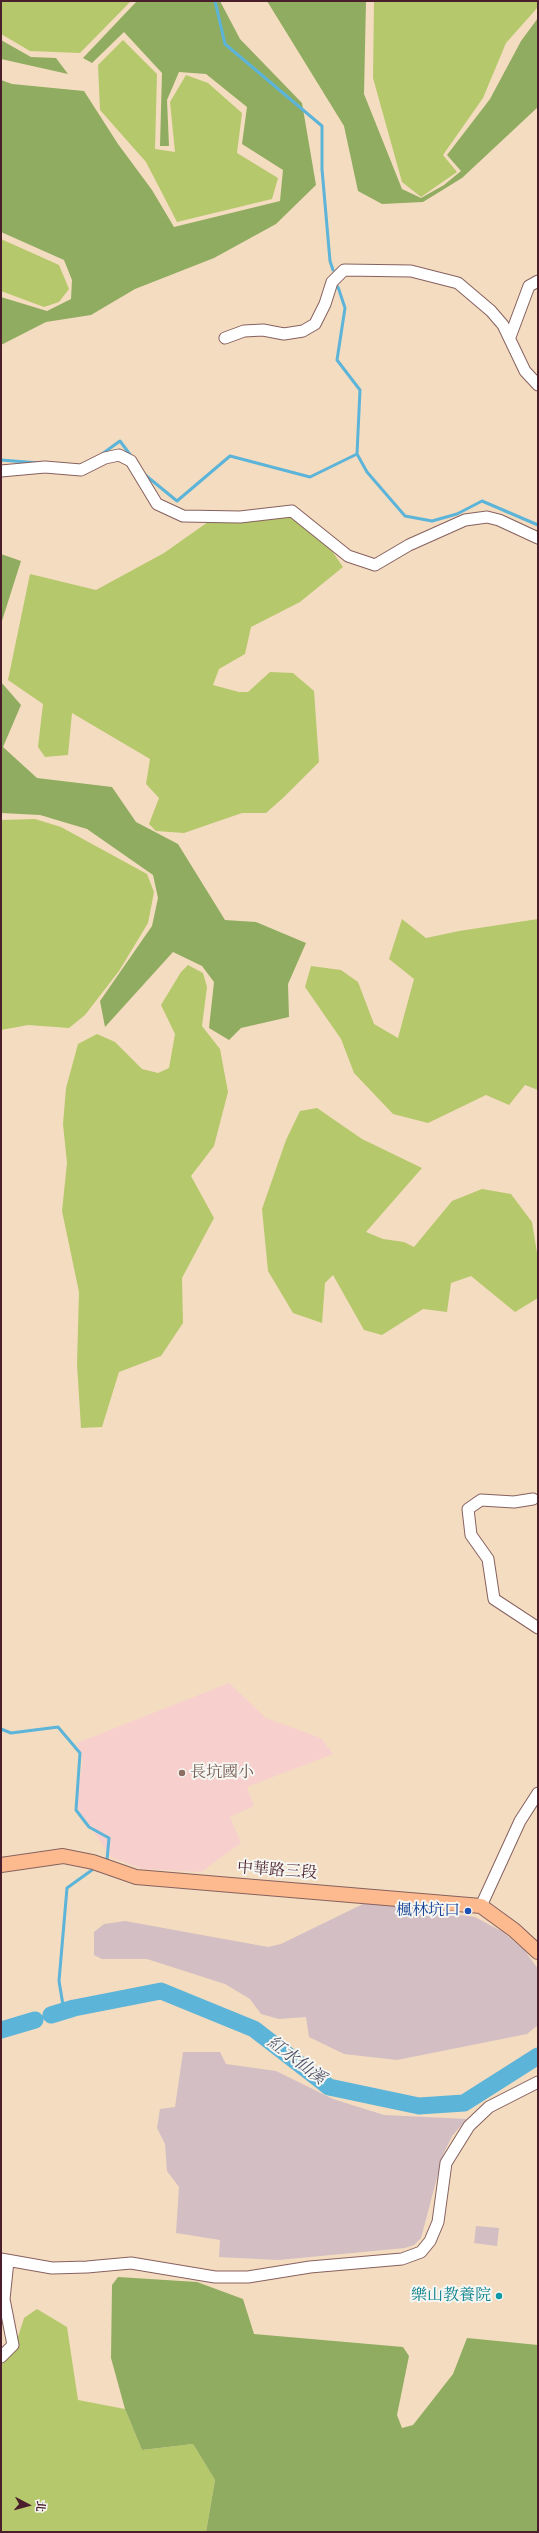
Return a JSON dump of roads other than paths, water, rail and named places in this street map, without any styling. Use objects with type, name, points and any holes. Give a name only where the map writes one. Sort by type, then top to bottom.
[{"type":"main road","name":"中華路三段","points":[[1,1865],[63,1856],[93,1862],[136,1877],[481,1906]]},
{"type":"main road","points":[[481,1906],[514,1930],[538,1952]]},
{"type":"street","points":[[225,338],[244,331],[262,330],[284,334],[303,331],[315,324],[326,304],[332,282],[344,270],[412,271],[458,283],[491,311],[510,337],[525,371],[538,385]]},
{"type":"street","points":[[510,337],[529,286],[538,281]]},
{"type":"street","points":[[1,471],[45,467],[81,470],[105,458],[118,455],[131,461],[157,504],[184,516],[240,517],[292,510],[348,556],[375,565],[409,545],[465,520],[487,517],[499,520],[538,538]]},
{"type":"street","points":[[533,1499],[514,1502],[481,1500],[468,1510],[471,1535],[488,1559],[494,1600],[538,1628]]},
{"type":"street","points":[[481,1906],[520,1821],[538,1793]]},
{"type":"street","points":[[1,2357],[13,2345],[4,2299],[4,2260],[52,2268],[87,2267],[131,2263],[214,2276],[248,2277],[310,2267],[402,2259],[421,2252],[430,2241],[438,2222],[446,2164],[469,2126],[489,2108],[538,2082]]},
{"type":"waterway","points":[[215,1],[225,44],[322,126],[322,169],[330,261],[333,270]]},
{"type":"waterway","points":[[338,287],[345,308],[337,360],[360,390],[357,454]]},
{"type":"waterway","points":[[102,454],[120,441],[131,456]]},
{"type":"waterway","points":[[144,474],[177,501],[230,456],[310,477],[357,454],[367,472],[405,516],[432,521],[457,514],[482,501],[538,525]]},
{"type":"waterway","points":[[1,460],[39,463]]},
{"type":"waterway","points":[[1,1729],[11,1733],[58,1727],[80,1753],[76,1810],[89,1827],[109,1838],[107,1860]]},
{"type":"waterway","points":[[64,2011],[59,1981],[67,1888],[92,1870]]},
{"type":"waterway","name":"紅水仙溪","points":[[51,2015],[74,2008],[161,1991],[254,2029],[329,2087],[419,2106],[464,2103],[538,2056]]},
{"type":"waterway","name":"紅水仙溪","points":[[1,2030],[35,2020]]},
{"type":"place","name":"長坑國小","points":[[182,1773]]},
{"type":"place","name":"楓林坑口","points":[[468,1911]]},
{"type":"place","name":"樂山教養院","points":[[499,2296]]}]
